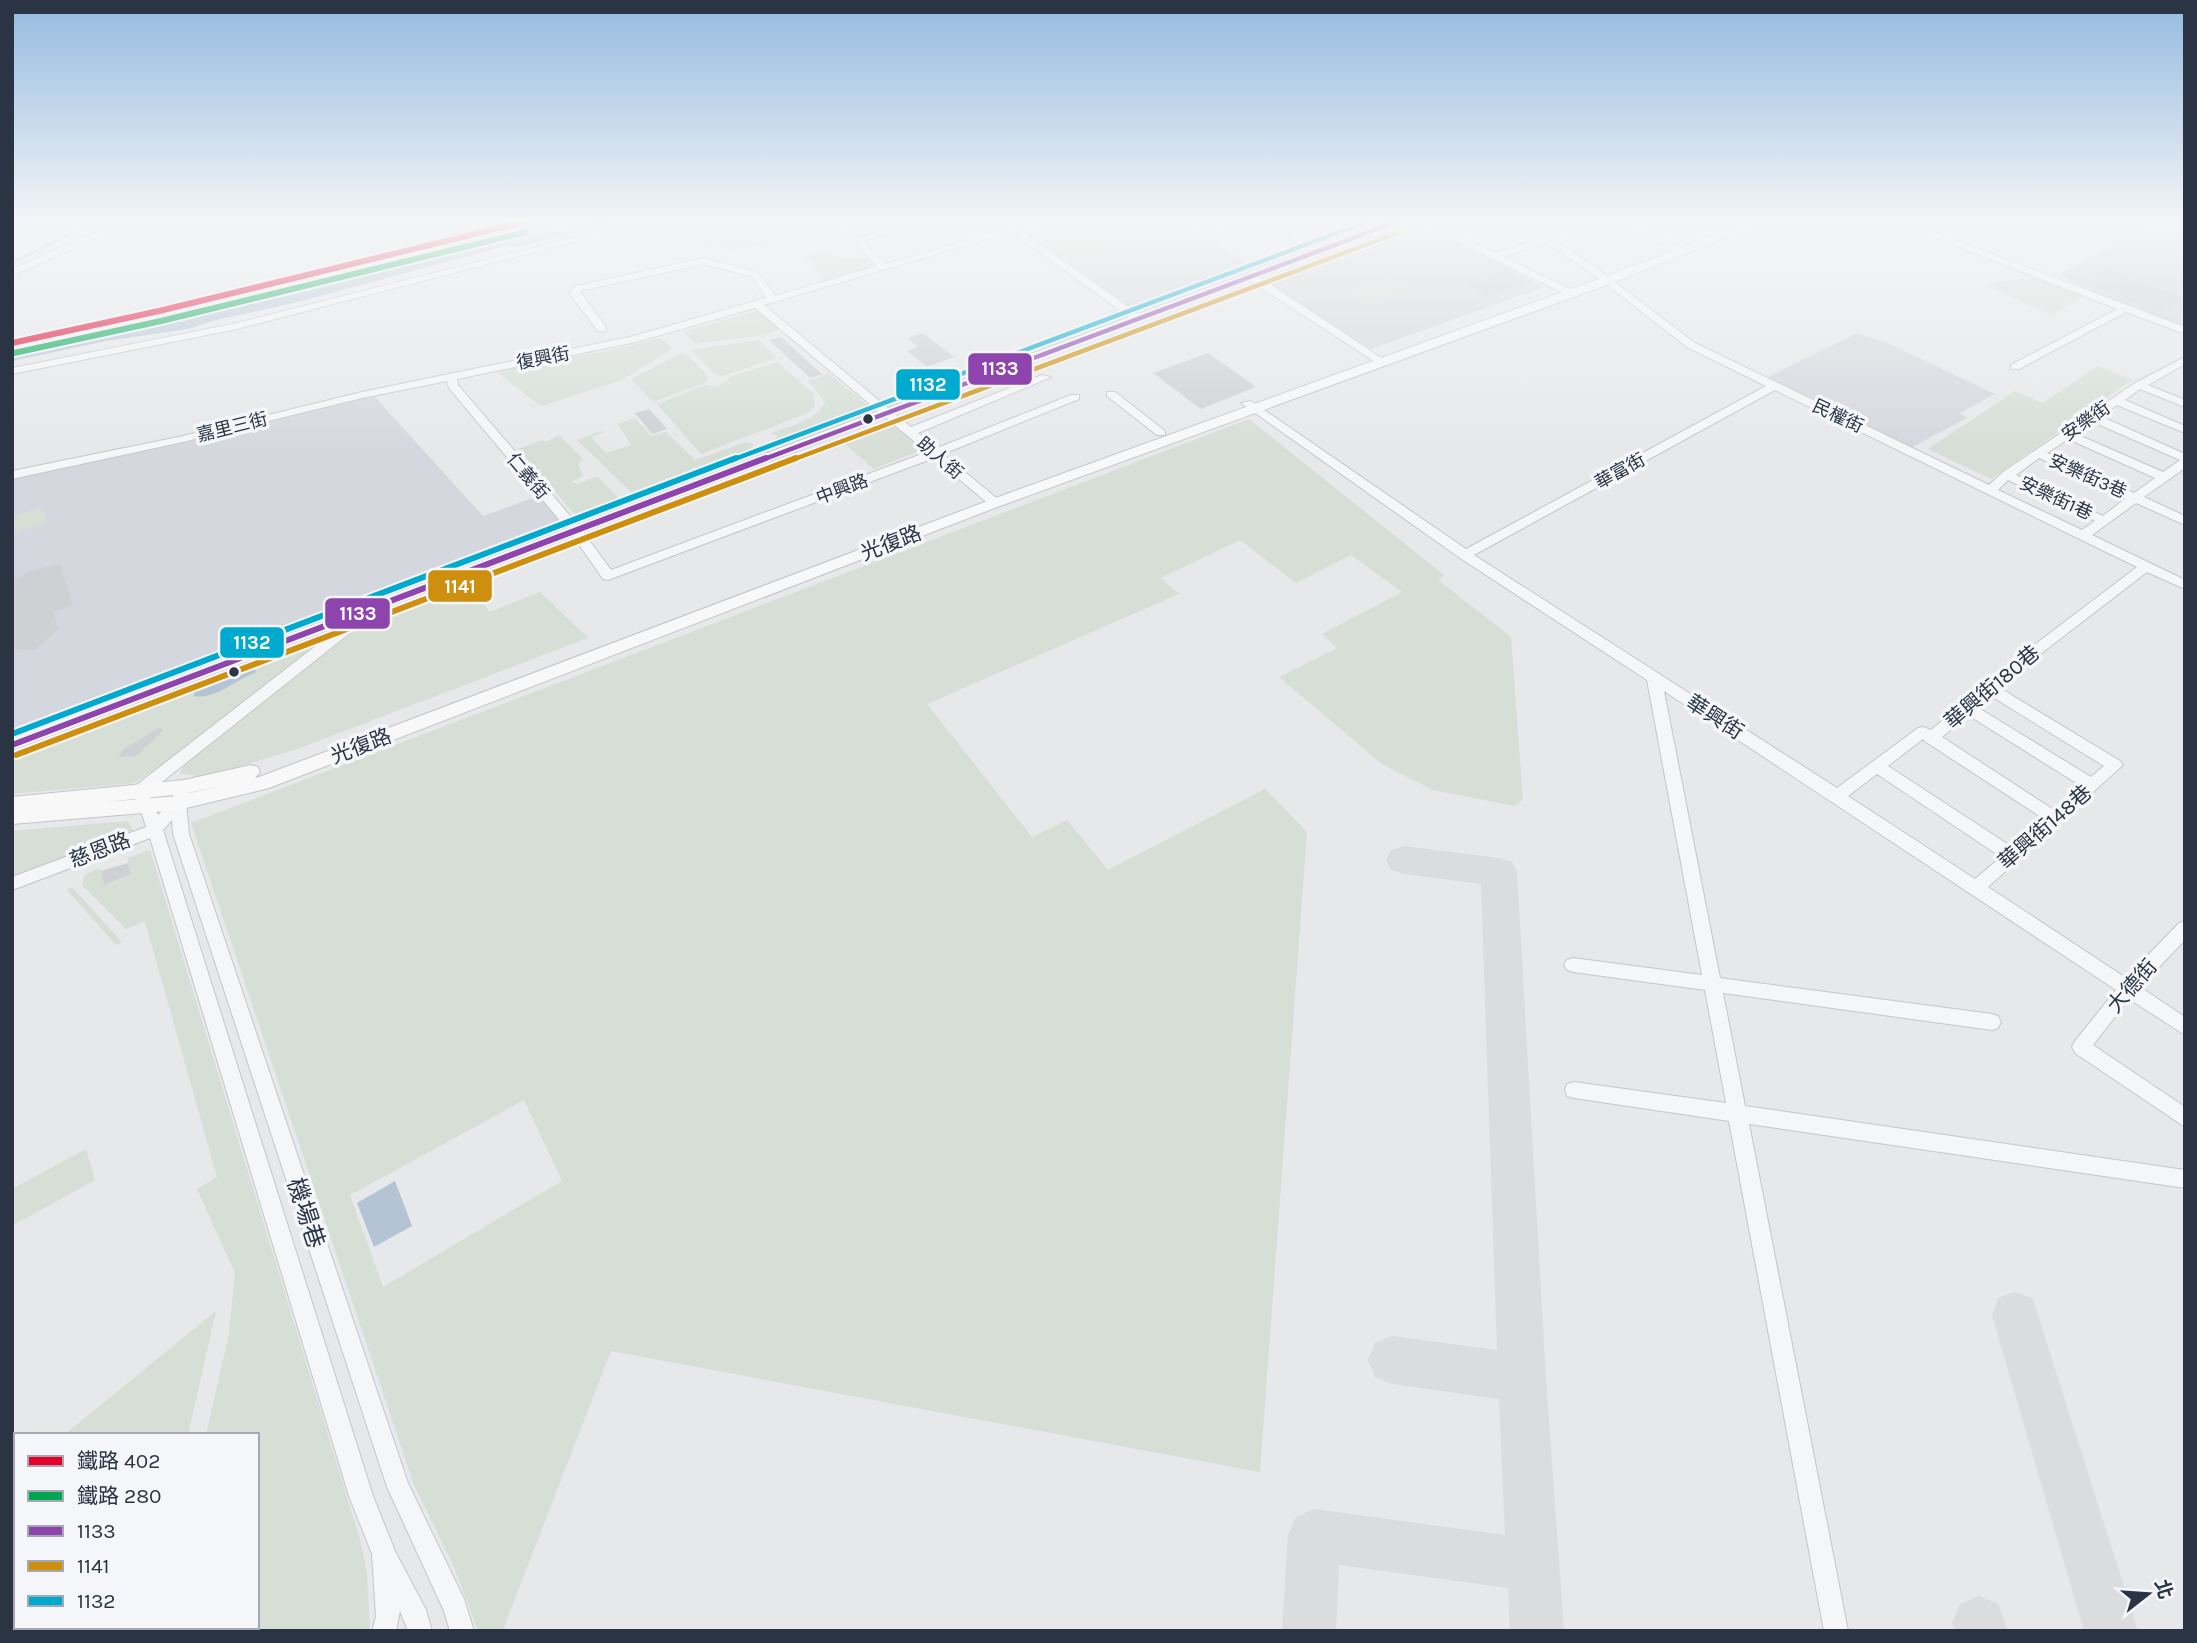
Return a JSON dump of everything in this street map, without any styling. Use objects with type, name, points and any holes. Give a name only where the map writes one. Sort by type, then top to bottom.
[{"type":"main road","name":"光復路","points":[[991,501],[1545,299]]},
{"type":"main road","name":"光復路","points":[[12,817],[262,783],[1161,433],[1252,406]]},
{"type":"main road","name":"光復路","points":[[12,804],[144,799]]},
{"type":"street","points":[[12,371],[237,326],[344,299]]},
{"type":"street","points":[[578,299],[602,329]]},
{"type":"street","name":"復興街","points":[[451,376],[636,340],[772,299]]},
{"type":"street","points":[[1110,299],[1137,318]]},
{"type":"street","points":[[12,745],[1190,299]]},
{"type":"street","points":[[1287,299],[1379,359]]},
{"type":"street","name":"民權街","points":[[1631,299],[1691,345],[2085,534],[2185,585]]},
{"type":"street","points":[[2097,299],[2185,331]]},
{"type":"street","name":"助人街","points":[[757,304],[991,501]]},
{"type":"street","points":[[2015,368],[2124,309]]},
{"type":"street","name":"安樂街","points":[[1992,489],[2007,475],[2116,400],[2162,370],[2172,369],[2185,360]]},
{"type":"street","points":[[2162,370],[2185,379]]},
{"type":"street","name":"嘉里三街","points":[[12,475],[183,439],[451,376]]},
{"type":"street","name":"仁義街","points":[[451,376],[453,386],[576,531],[608,576]]},
{"type":"street","points":[[909,432],[1046,377]]},
{"type":"street","points":[[2139,385],[2185,404]]},
{"type":"street","name":"華富街","points":[[1465,555],[1774,386]]},
{"type":"street","points":[[1111,394],[1161,433]]},
{"type":"street","name":"中興路","points":[[608,576],[935,453],[1075,397]]},
{"type":"street","points":[[2116,400],[2185,430]]},
{"type":"street","name":"華興街","points":[[1252,406],[1465,555],[1837,796],[2185,1027]]},
{"type":"street","points":[[2085,534],[2185,460],[2092,417]]},
{"type":"street","points":[[2067,434],[2164,477]]},
{"type":"street","name":"安樂街3巷","points":[[2040,454],[2185,521]]},
{"type":"street","name":"安樂街1巷","points":[[2007,475],[2104,521]]},
{"type":"street","name":"華興街180巷","points":[[1837,796],[1923,732],[1931,738],[1969,709],[1997,680],[2146,566]]},
{"type":"street","points":[[144,799],[369,611]]},
{"type":"street","points":[[1654,677],[1836,1631]]},
{"type":"street","name":"華興街148巷","points":[[1975,889],[2115,765],[1991,689]]},
{"type":"street","points":[[1969,709],[2092,785]]},
{"type":"street","points":[[1931,738],[2054,818]]},
{"type":"street","points":[[1876,766],[2011,855]]},
{"type":"street","name":"慈恩路","points":[[12,884],[154,830],[181,795]]},
{"type":"street","name":"機場巷","points":[[181,795],[181,834],[398,1487],[455,1608],[462,1631]]},
{"type":"street","name":"機場巷","points":[[144,799],[357,1483],[383,1554],[417,1619],[420,1631]]},
{"type":"street","points":[[172,889],[196,879]]},
{"type":"street","name":"大德街","points":[[2185,928],[2127,989],[2081,1047],[2185,1118]]},
{"type":"street","points":[[1573,965],[1992,1022]]},
{"type":"street","points":[[1574,1090],[2185,1179]]},
{"type":"street","name":"機場巷","points":[[383,1554],[388,1617],[384,1631]]},
{"type":"shaded area","points":[[1116,299],[1157,299],[1130,309]]},
{"type":"shaded area","points":[[1293,299],[1511,299],[1371,349]]},
{"type":"shaded area","points":[[1361,299],[1387,299],[1372,305]]},
{"type":"shaded area","points":[[2015,299],[2079,299],[2052,315]]},
{"type":"shaded area","points":[[2109,299],[2185,299],[2185,327]]},
{"type":"shaded area","points":[[760,310],[779,327],[777,331],[696,344],[682,332]]},
{"type":"shaded area","points":[[1857,333],[1887,343],[1995,394],[1960,413],[1967,418],[1903,452],[1758,382]]},
{"type":"shaded area","points":[[662,338],[672,349],[620,381],[541,406],[495,371],[607,351]]},
{"type":"shaded area","points":[[759,340],[777,358],[723,376],[716,375],[691,350]]},
{"type":"shaded area","points":[[682,353],[687,354],[708,377],[705,383],[653,402],[631,379]]},
{"type":"shaded area","points":[[777,362],[814,394],[815,407],[808,413],[701,454],[657,404],[706,385],[717,387],[729,377]]},
{"type":"shaded area","points":[[2098,366],[2132,380],[1991,479],[1928,449],[2015,391],[2043,403]]},
{"type":"shaded area","points":[[828,373],[870,407],[775,440],[777,436],[771,433],[810,418],[821,408],[825,401],[808,381]]},
{"type":"shaded area","points":[[374,396],[483,516],[538,496],[564,526],[12,735],[12,479],[183,443]]},
{"type":"shaded area","points":[[635,418],[651,436],[666,432],[695,460],[746,442],[754,444],[749,451],[632,493],[577,440],[602,431],[604,432],[591,437],[606,453],[631,445],[618,424]]},
{"type":"shaded area","points":[[1249,419],[1444,575],[1438,580],[1511,637],[1523,800],[1515,806],[1433,790],[1382,764],[1279,677],[1337,648],[1322,634],[1402,592],[1351,555],[1296,583],[1240,540],[1161,578],[1179,594],[927,704],[1032,837],[1067,820],[1108,870],[1265,789],[1307,832],[1260,1472],[611,1351],[504,1627],[507,1631],[478,1631],[454,1567],[414,1485],[191,823]],"holes":[[[524,1100],[562,1181],[383,1287],[350,1195]]]},
{"type":"shaded area","points":[[892,425],[920,446],[919,451],[874,469],[844,443]]},
{"type":"shaded area","points":[[559,435],[583,459],[578,464],[583,476],[571,482],[577,484],[597,476],[622,501],[578,518],[518,449],[542,440],[546,442]]},
{"type":"shaded area","points":[[42,507],[47,522],[12,533],[12,517]]},
{"type":"shaded area","points":[[466,582],[490,612],[540,592],[588,638],[297,749],[204,777],[180,773],[184,765],[367,621]]},
{"type":"shaded area","points":[[310,642],[314,647],[173,758],[134,783],[12,794],[12,755]]},
{"type":"shaded area","points":[[128,821],[140,843],[12,891],[12,831]]},
{"type":"shaded area","points":[[150,850],[361,1543],[367,1574],[370,1631],[184,1629],[259,1629],[259,1433],[206,1433],[229,1334],[235,1273],[197,1189],[217,1177],[145,921],[126,929],[82,885],[85,875],[100,868],[105,885],[131,874],[127,858]]},
{"type":"shaded area","points":[[72,887],[122,942],[116,945],[67,890]]},
{"type":"shaded area","points":[[86,1149],[95,1180],[12,1226],[12,1189]]},
{"type":"shaded area","points":[[216,1311],[188,1433],[66,1433]]},
{"type":"water","points":[[251,668],[255,673],[218,692],[194,696],[194,691],[200,687]]},
{"type":"water","points":[[395,1181],[412,1226],[374,1247],[357,1203]]},
{"type":"building","points":[[2123,299],[2184,299],[2157,312]]},
{"type":"building","points":[[923,333],[954,357],[927,367],[907,351],[918,347],[908,338]]},
{"type":"building","points":[[781,337],[822,374],[810,378],[769,340]]},
{"type":"building","points":[[1208,353],[1256,387],[1201,409],[1153,373]]},
{"type":"building","points":[[649,409],[667,429],[652,434],[635,413]]},
{"type":"building","points":[[60,564],[73,605],[53,612],[58,629],[35,650],[12,649],[12,580],[24,576],[23,573]]},
{"type":"building","points":[[160,727],[163,731],[136,756],[118,757],[123,750]]},
{"type":"building","points":[[128,863],[131,874],[104,885],[101,871]]},
{"type":"waterway","points":[[12,356],[106,336],[188,325],[212,316],[294,299]]},
{"type":"taxiway","points":[[1404,860],[1499,872],[1522,1378]]},
{"type":"taxiway","points":[[2015,1315],[2111,1631]]},
{"type":"taxiway","points":[[1392,1360],[1522,1378]]},
{"type":"taxiway","points":[[1522,1378],[1537,1631]]},
{"type":"taxiway","points":[[1309,1631],[1314,1535],[1533,1565]]},
{"type":"taxiway","points":[[1979,1623],[1981,1631]]},
{"type":"railway","points":[[12,345],[218,299]]},
{"type":"rail line","name":"402","points":[[12,343],[210,299]]},
{"type":"rail line","name":"280","points":[[14,353],[253,299]]},
{"type":"transit line","name":"1132","points":[[12,734],[1158,299]]},
{"type":"transit line","name":"1133","points":[[12,745],[1189,299]]},
{"type":"transit line","name":"1141","points":[[16,755],[1220,299]]}]
